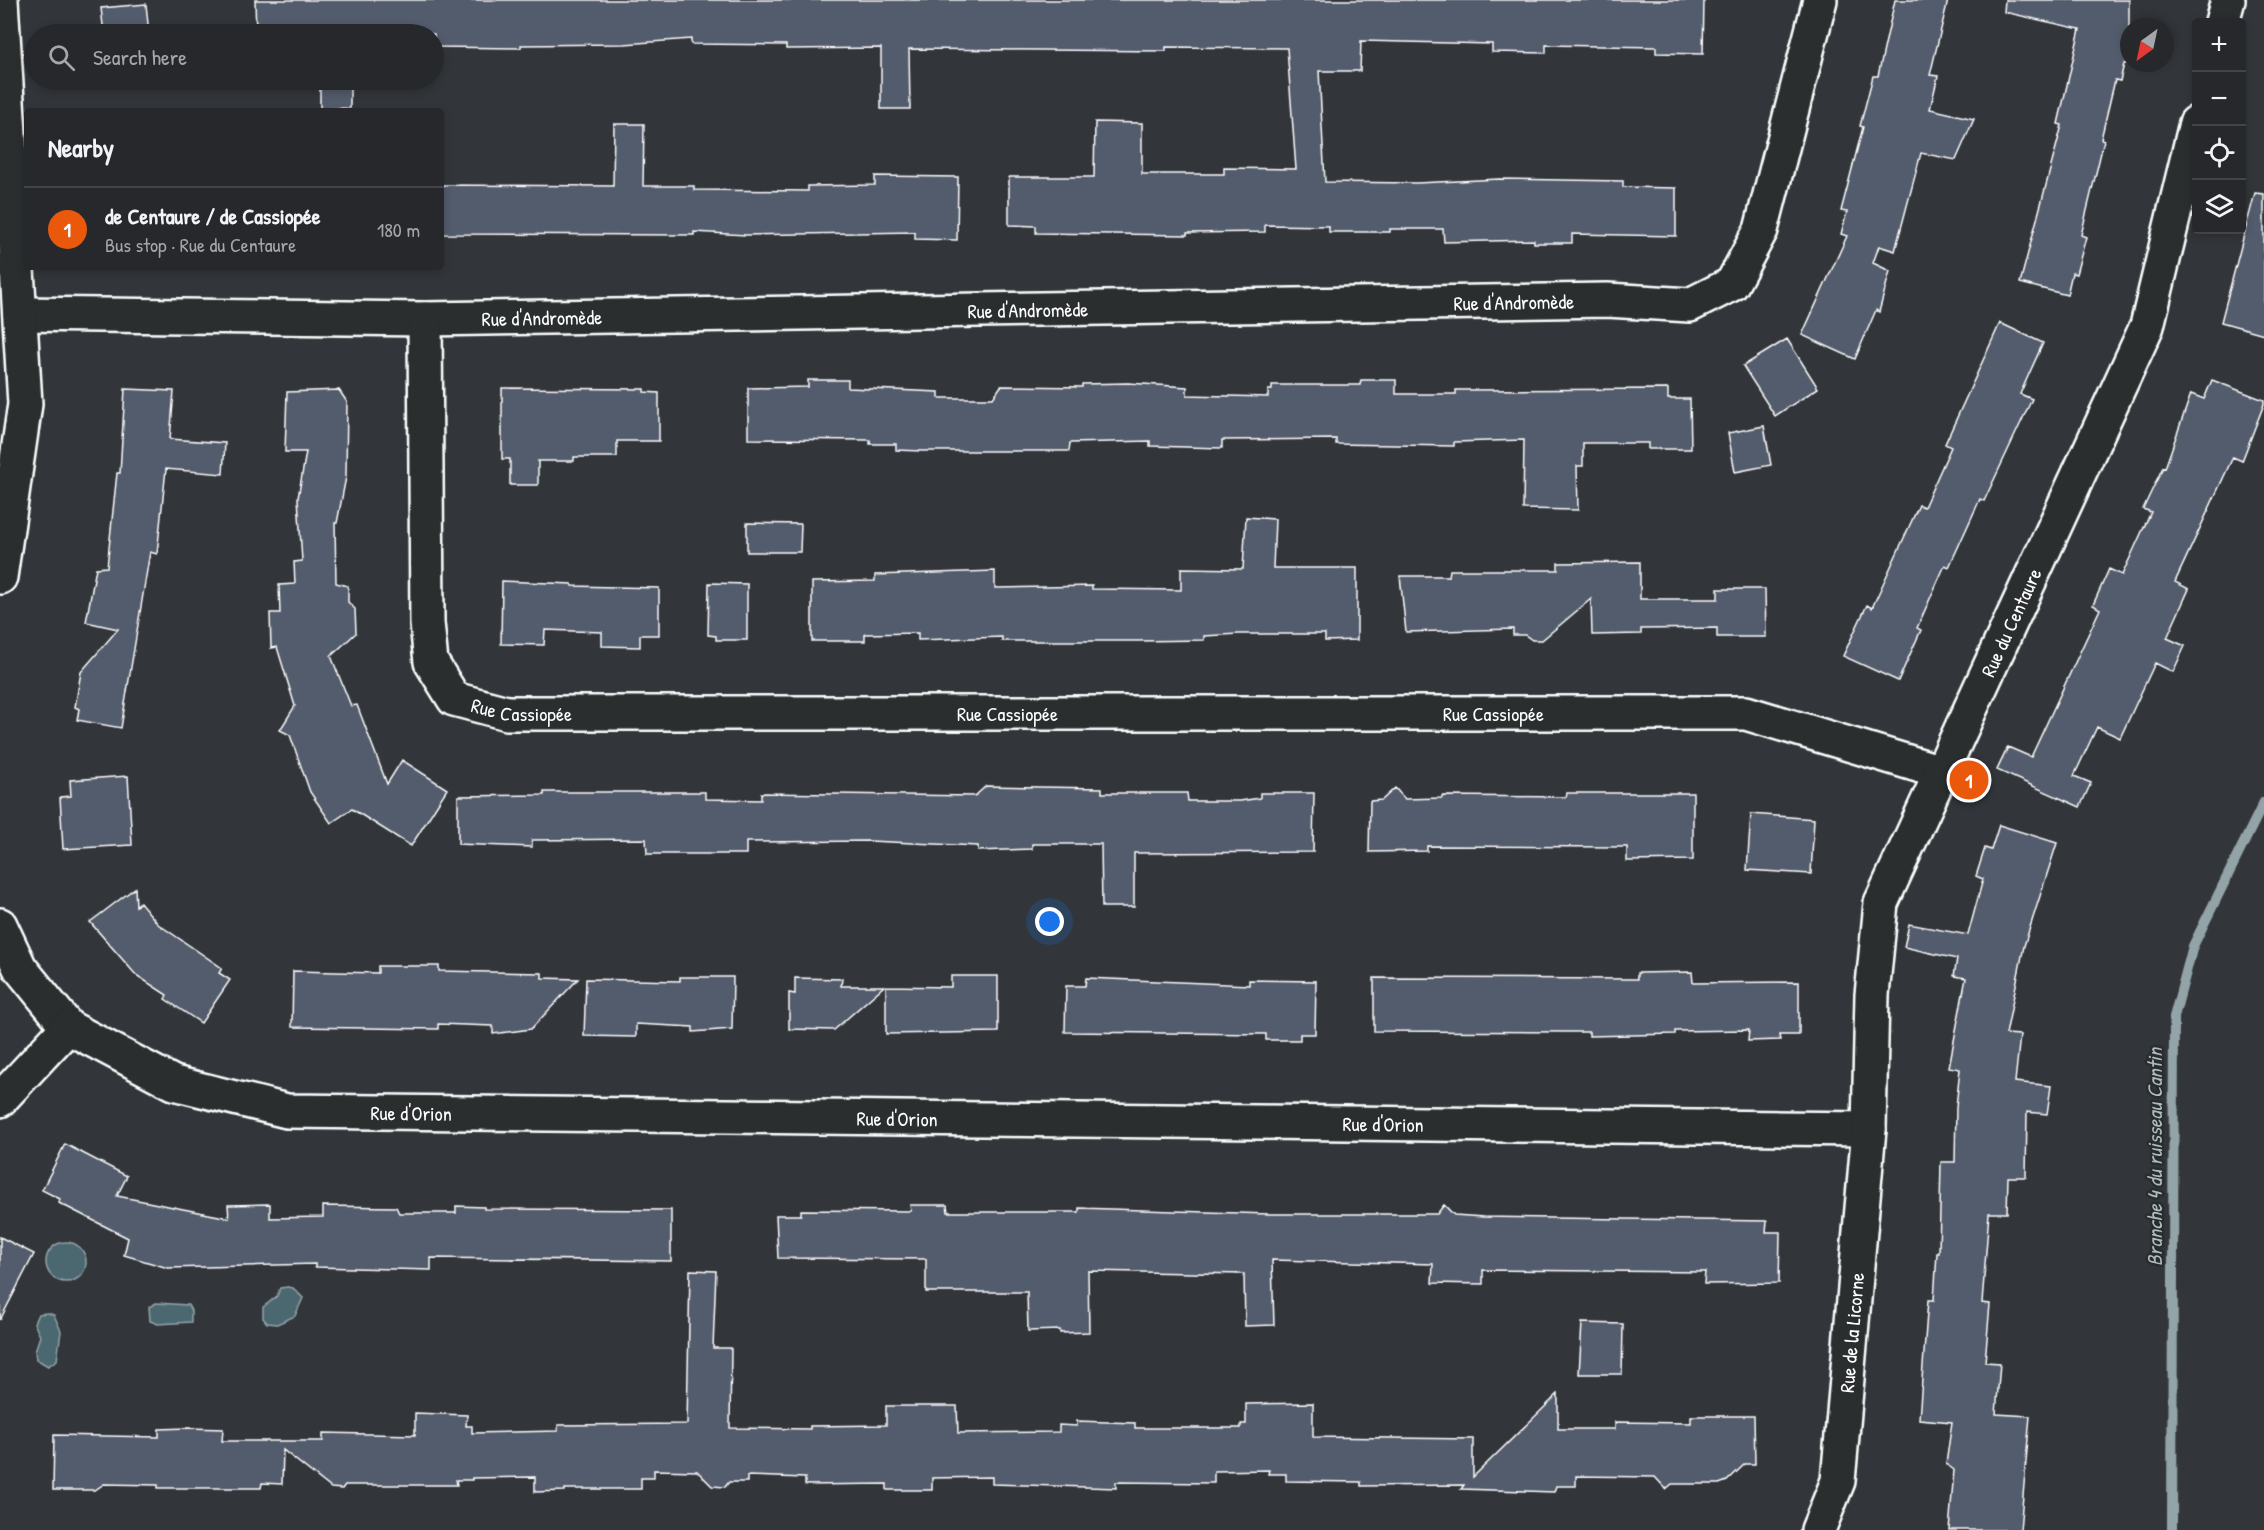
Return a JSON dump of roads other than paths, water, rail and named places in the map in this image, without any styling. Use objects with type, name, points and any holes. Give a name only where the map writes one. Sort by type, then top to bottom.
[{"type":"street","points":[[0,577],[25,404],[2,0]]},
{"type":"street","name":"Rue d'Andromède","points":[[20,314],[425,319],[1607,300],[1690,305],[1732,284],[1761,230],[1820,0]]},
{"type":"street","points":[[2223,18],[2228,0]]},
{"type":"street","name":"Rue du Centaure","points":[[1869,1129],[1872,995],[1881,903],[2147,326],[2195,126]]},
{"type":"street","name":"Rue Cassiopée","points":[[425,319],[427,623],[431,662],[453,699],[507,713],[1746,713],[1941,772]]},
{"type":"street","name":"Rue d'Orion","points":[[0,925],[20,968],[68,1027],[174,1083],[287,1111],[1869,1129]]},
{"type":"street","points":[[0,1100],[68,1027]]},
{"type":"street","name":"Rue de la Licorne","points":[[1818,1530],[1838,1481],[1869,1129]]},
{"type":"water","points":[[66,1242],[74,1243],[80,1248],[85,1254],[85,1270],[80,1276],[74,1281],[66,1282],[58,1281],[52,1276],[47,1270],[46,1262],[47,1254],[52,1248],[58,1243]]},
{"type":"water","points":[[280,1288],[293,1288],[303,1298],[295,1316],[277,1324],[267,1323],[263,1318],[263,1307],[277,1296]]},
{"type":"water","points":[[156,1303],[188,1305],[191,1311],[191,1322],[158,1324],[150,1321],[149,1307]]},
{"type":"water","points":[[38,1314],[54,1315],[61,1331],[57,1360],[48,1366],[36,1359],[35,1351],[40,1336],[34,1323]]},
{"type":"waterway","name":"Branche 4 du ruisseau Cantin","points":[[2172,1530],[2174,1017],[2193,946],[2264,802]]},
{"type":"place","name":"de Centaure / de Cassiopée","points":[[1969,780]]}]
